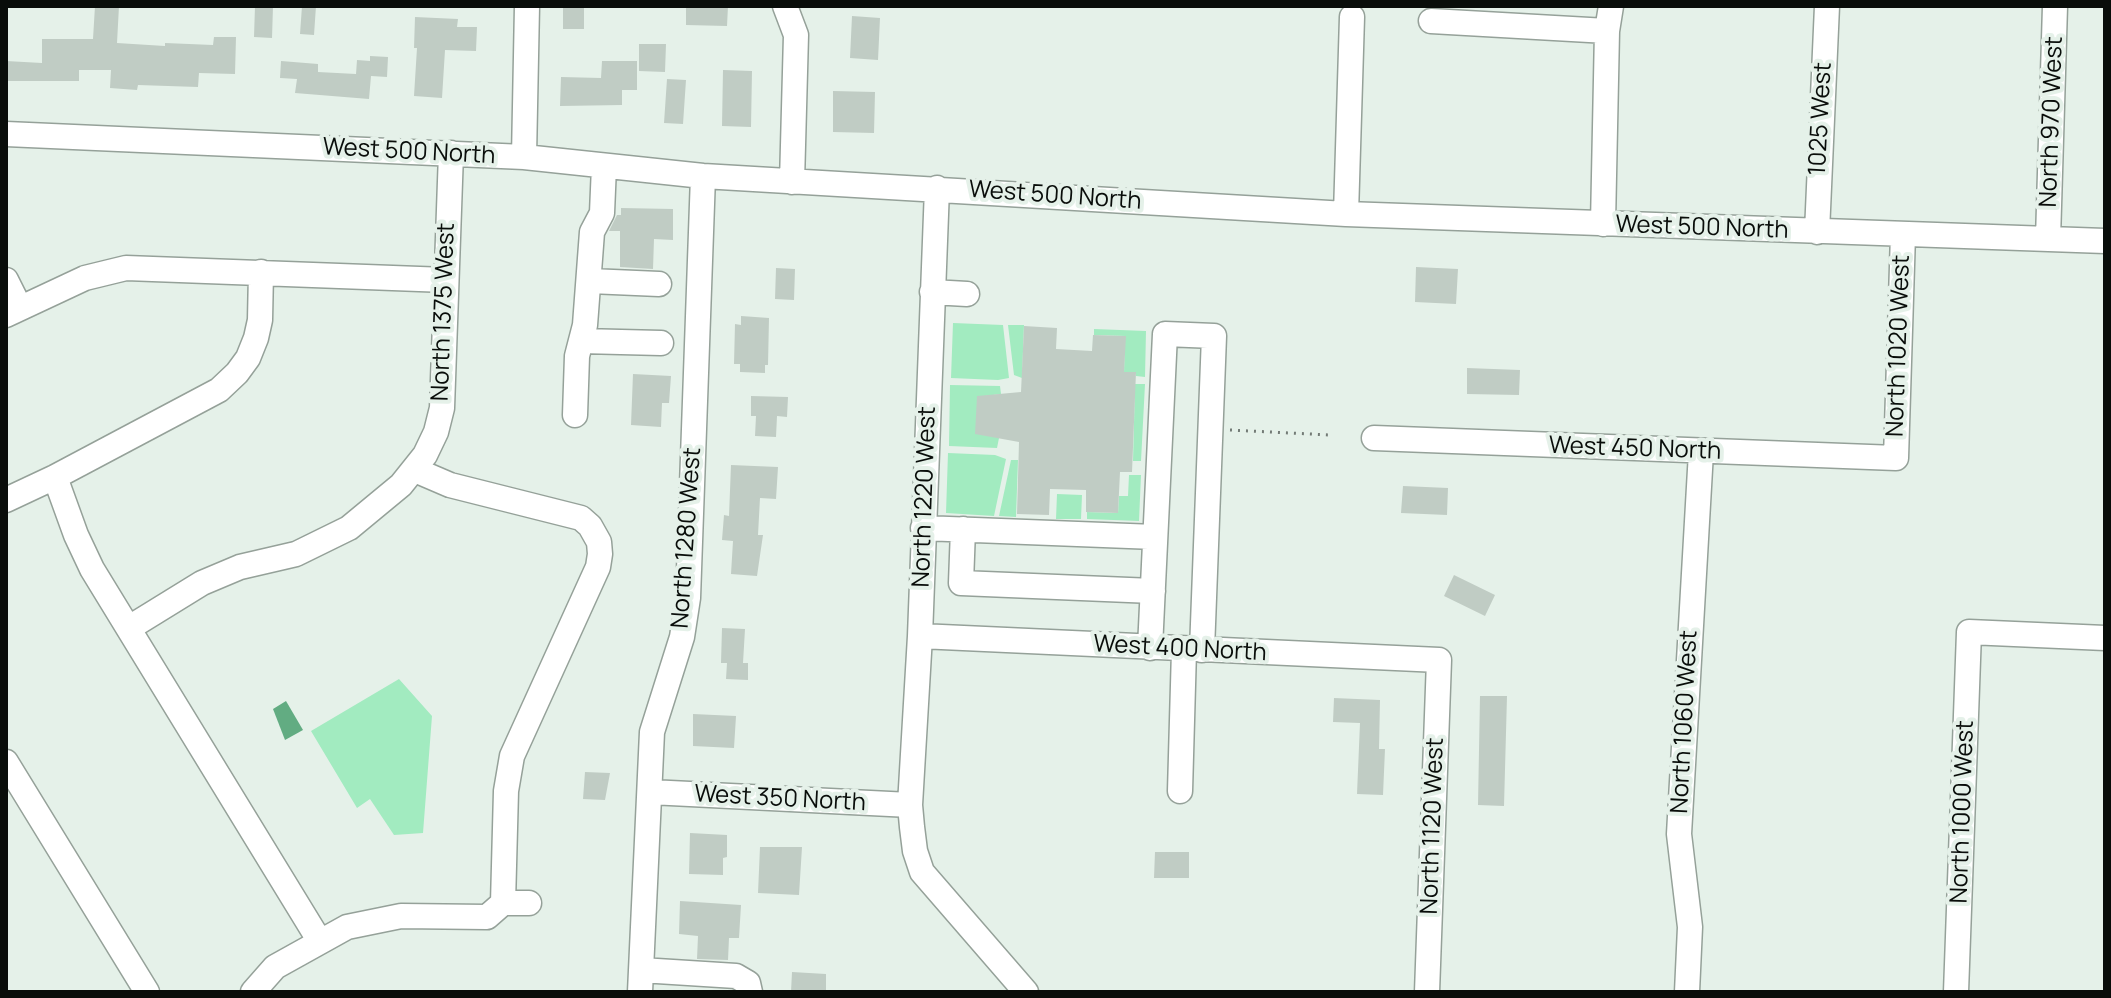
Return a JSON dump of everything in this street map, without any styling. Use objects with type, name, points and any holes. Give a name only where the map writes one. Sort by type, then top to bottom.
[{"type":"street","points":[[524,157],[527,6]]},
{"type":"street","points":[[785,6],[796,35],[792,182]]},
{"type":"street","points":[[1603,224],[1607,31],[1611,6]]},
{"type":"street","name":"1025 West","points":[[1817,232],[1827,6]]},
{"type":"street","name":"North 970 West","points":[[2048,239],[2055,6]]},
{"type":"street","points":[[1346,214],[1352,17]]},
{"type":"street","points":[[1431,21],[1607,31]]},
{"type":"street","name":"West 500 North","points":[[6,134],[524,157],[703,176],[1346,214],[2105,241]]},
{"type":"street","name":"North 1375 West","points":[[129,628],[202,583],[240,567],[296,554],[349,528],[415,470],[436,432],[442,408],[451,153]]},
{"type":"street","points":[[575,415],[577,356],[590,281],[592,232],[602,213],[604,166]]},
{"type":"street","name":"North 1280 West","points":[[640,981],[652,732],[682,637],[688,598],[703,176]]},
{"type":"street","name":"North 1220 West","points":[[937,188],[920,636],[910,805],[915,851],[922,872],[1026,992]]},
{"type":"street","name":"North 1020 West","points":[[1896,458],[1903,234]]},
{"type":"street","points":[[6,280],[13,311],[85,278],[126,268],[446,280]]},
{"type":"street","points":[[6,500],[219,390],[248,358],[256,338],[260,320],[261,272]]},
{"type":"street","points":[[590,281],[659,284]]},
{"type":"street","points":[[932,292],[967,294]]},
{"type":"street","points":[[1150,648],[1165,334],[1214,336],[1211,429],[1180,791]]},
{"type":"street","points":[[581,341],[661,343]]},
{"type":"street","name":"West 450 North","points":[[1374,438],[1896,458]]},
{"type":"street","name":"North 1060 West","points":[[1687,992],[1690,927],[1679,834],[1701,452]]},
{"type":"street","points":[[415,470],[450,485],[581,518],[594,531],[599,542],[598,567],[512,756],[506,791],[503,903]]},
{"type":"street","points":[[55,477],[81,546],[319,940]]},
{"type":"street","points":[[923,528],[1155,537]]},
{"type":"street","points":[[963,529],[961,583],[1153,591]]},
{"type":"street","name":"North 1000 West","points":[[1956,992],[1969,632],[2105,638]]},
{"type":"street","name":"West 400 North","points":[[920,636],[1439,660]]},
{"type":"street","name":"North 1120 West","points":[[1427,992],[1439,660]]},
{"type":"street","points":[[6,762],[147,992]]},
{"type":"street","name":"West 350 North","points":[[650,792],[910,805]]},
{"type":"street","points":[[253,992],[275,967],[347,927],[401,916],[487,917],[503,903],[529,903]]},
{"type":"street","points":[[640,981],[736,976],[748,983],[750,992]]},
{"type":"path","points":[[1211,429],[1330,435]]},
{"type":"shaded area","points":[[953,323],[1003,325],[1009,378],[951,378]]},
{"type":"shaded area","points":[[1008,325],[1024,325],[1022,378],[1014,375]]},
{"type":"shaded area","points":[[1094,329],[1146,331],[1145,377],[1136,376],[1135,372],[1124,372],[1125,336],[1094,335]]},
{"type":"shaded area","points":[[1135,384],[1145,384],[1141,461],[1133,461]]},
{"type":"shaded area","points":[[950,385],[1000,386],[1001,394],[977,397],[999,438],[997,448],[949,446]]},
{"type":"shaded area","points":[[948,453],[995,455],[1006,459],[994,516],[946,513]]},
{"type":"shaded area","points":[[1011,460],[1018,460],[1016,517],[999,516]]},
{"type":"shaded area","points":[[1129,475],[1141,475],[1139,521],[1087,519],[1087,512],[1118,513],[1119,496],[1128,496]]},
{"type":"shaded area","points":[[1057,494],[1082,495],[1081,519],[1056,519]]},
{"type":"shaded area","points":[[399,679],[432,716],[423,833],[394,835],[370,799],[357,808],[311,731]]},
{"type":"shaded area","points":[[286,701],[303,730],[285,740],[273,709]]},
{"type":"building","points":[[95,6],[119,6],[117,43],[213,45],[214,37],[236,37],[235,74],[199,73],[198,87],[138,85],[137,90],[110,88],[111,70],[79,70],[79,81],[6,81],[6,61],[42,63],[42,39],[93,39]]},
{"type":"building","points":[[255,6],[273,6],[272,38],[254,37]]},
{"type":"building","points":[[302,6],[316,6],[314,35],[300,34]]},
{"type":"building","points":[[686,6],[728,6],[727,26],[686,25]]},
{"type":"building","points":[[563,8],[584,8],[584,29],[563,29]]},
{"type":"building","points":[[852,16],[880,18],[878,60],[850,58]]},
{"type":"building","points":[[415,17],[458,19],[457,27],[477,27],[476,51],[445,50],[442,98],[414,96]]},
{"type":"building","points":[[639,44],[666,44],[665,72],[639,71]]},
{"type":"building","points":[[370,56],[388,57],[387,77],[371,76],[369,99],[295,93],[297,79],[280,78],[281,61],[318,64],[318,72],[356,74],[357,60],[370,61]]},
{"type":"building","points":[[602,61],[637,61],[637,90],[622,90],[622,105],[560,106],[561,77],[601,78]]},
{"type":"building","points":[[723,70],[752,71],[751,127],[722,126]]},
{"type":"building","points":[[667,79],[686,80],[683,124],[664,123]]},
{"type":"building","points":[[833,91],[875,92],[874,133],[833,132]]},
{"type":"building","points":[[621,208],[673,209],[673,240],[654,239],[653,269],[620,267],[620,231],[609,231],[617,215],[621,215]]},
{"type":"building","points":[[1416,267],[1458,269],[1456,304],[1415,302]]},
{"type":"building","points":[[776,268],[795,269],[794,300],[775,299]]},
{"type":"building","points":[[741,316],[769,318],[768,365],[765,365],[765,373],[740,372],[740,364],[734,364],[735,324],[741,325]]},
{"type":"building","points":[[1024,326],[1057,328],[1056,349],[1092,351],[1093,335],[1126,336],[1124,372],[1136,372],[1132,472],[1120,472],[1118,513],[1086,512],[1086,490],[1050,489],[1049,515],[1017,514],[1019,442],[975,434],[977,396],[1021,392]]},
{"type":"building","points":[[1467,368],[1520,370],[1519,395],[1467,394]]},
{"type":"building","points":[[633,374],[671,376],[669,403],[662,403],[661,427],[631,425]]},
{"type":"building","points":[[751,396],[788,397],[787,417],[777,416],[776,437],[755,436],[756,416],[751,416]]},
{"type":"building","points":[[731,465],[778,467],[776,499],[760,498],[758,535],[763,535],[757,576],[731,574],[733,541],[722,540],[724,515],[729,516]]},
{"type":"building","points":[[1403,486],[1448,488],[1447,515],[1401,513]]},
{"type":"building","points":[[1454,575],[1495,595],[1485,616],[1444,596]]},
{"type":"building","points":[[722,628],[745,629],[743,663],[748,663],[748,680],[726,679],[727,663],[721,663]]},
{"type":"building","points":[[1480,696],[1507,696],[1504,806],[1478,805]]},
{"type":"building","points":[[1334,698],[1380,700],[1379,749],[1385,749],[1383,795],[1357,794],[1360,723],[1333,722]]},
{"type":"building","points":[[693,714],[736,716],[734,748],[693,746]]},
{"type":"building","points":[[585,772],[610,773],[605,800],[583,799]]},
{"type":"building","points":[[690,833],[727,835],[723,875],[689,874]]},
{"type":"building","points":[[760,847],[802,847],[799,895],[758,893]]},
{"type":"building","points":[[1155,852],[1189,852],[1189,878],[1154,878]]},
{"type":"building","points":[[680,901],[741,905],[739,938],[729,938],[728,960],[697,959],[698,936],[679,934]]},
{"type":"building","points":[[792,972],[826,974],[826,992],[791,992]]}]
